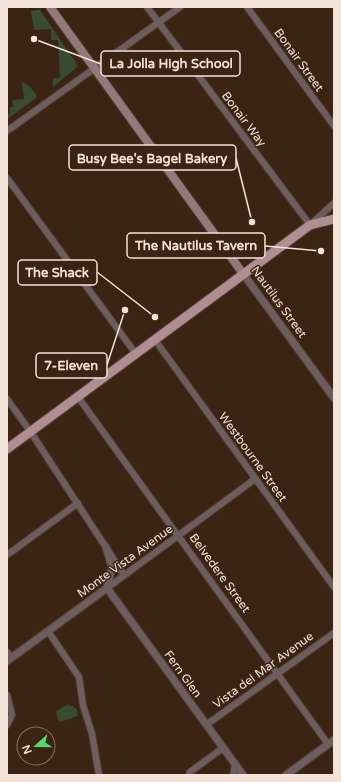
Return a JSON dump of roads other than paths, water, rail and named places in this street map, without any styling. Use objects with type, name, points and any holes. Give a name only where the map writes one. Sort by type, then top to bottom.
[{"type":"main road","name":"Nautilus Street","points":[[50,7],[244,275]]},
{"type":"main road","points":[[7,449],[310,225],[334,219]]},
{"type":"street","name":"Bonair Way","points":[[148,7],[310,225]]},
{"type":"street","points":[[7,131],[180,7]]},
{"type":"street","name":"Bonair Street","points":[[247,7],[334,126]]},
{"type":"street","points":[[7,178],[136,354]]},
{"type":"street","points":[[310,225],[334,203]]},
{"type":"street","name":"Nautilus Street","points":[[244,275],[334,398]]},
{"type":"street","name":"Westbourne Street","points":[[155,340],[334,587]]},
{"type":"street","name":"Belvedere Street","points":[[78,397],[278,673],[331,742]]},
{"type":"street","points":[[7,399],[30,431],[124,575]]},
{"type":"street","name":"Monte Vista Avenue","points":[[8,657],[48,631],[255,479]]},
{"type":"street","points":[[7,555],[78,504]]},
{"type":"street","points":[[106,547],[112,566],[107,588]]},
{"type":"street","name":"Fern Glen","points":[[107,588],[243,775]]},
{"type":"street","points":[[48,631],[79,677],[83,705],[92,734],[99,775]]},
{"type":"street","name":"Vista del Mar Avenue","points":[[206,725],[334,633]]},
{"type":"street","points":[[7,695],[12,715],[7,725]]},
{"type":"street","points":[[286,775],[331,742]]},
{"type":"street","points":[[189,775],[190,772],[223,748]]},
{"type":"street","points":[[233,775],[235,765]]},
{"type":"place","name":"La Jolla High School","points":[[34,39]]},
{"type":"place","name":"Busy Bee's Bagel Bakery","points":[[252,222]]},
{"type":"place","name":"The Nautilus Tavern","points":[[321,251]]},
{"type":"place","name":"7-Eleven","points":[[125,310]]},
{"type":"place","name":"The Shack","points":[[155,317]]}]
